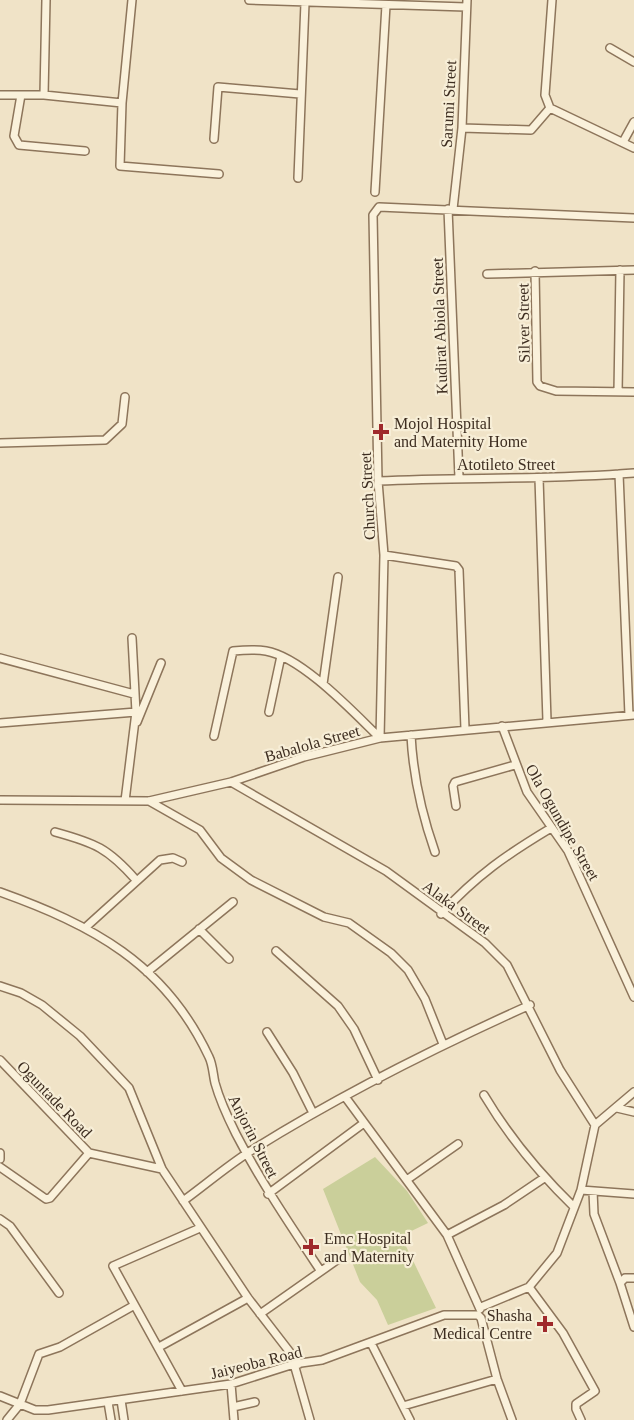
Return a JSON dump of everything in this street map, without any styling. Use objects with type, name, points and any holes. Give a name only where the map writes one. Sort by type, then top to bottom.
[{"type":"street","points":[[44,95],[46,0]]},
{"type":"street","points":[[132,0],[122,103],[120,166],[219,174]]},
{"type":"street","points":[[249,0],[386,5],[466,4]]},
{"type":"street","points":[[552,0],[545,95],[550,108],[634,148]]},
{"type":"street","points":[[298,178],[305,3]]},
{"type":"street","name":"Sarumi Street","points":[[451,209],[462,129],[466,4]]},
{"type":"street","points":[[375,192],[386,5]]},
{"type":"street","points":[[610,48],[634,63]]},
{"type":"street","points":[[214,139],[218,87],[300,94]]},
{"type":"street","points":[[0,95],[44,95],[122,103]]},
{"type":"street","points":[[21,95],[14,136],[19,145],[85,151]]},
{"type":"street","points":[[462,129],[531,130],[550,108]]},
{"type":"street","points":[[623,142],[634,122]]},
{"type":"street","name":"Church Street","points":[[380,738],[384,555],[378,481],[373,215],[379,207],[451,209]]},
{"type":"street","points":[[451,209],[634,218]]},
{"type":"street","name":"Kudirat Abiola Street","points":[[451,209],[459,477]]},
{"type":"street","points":[[618,392],[620,270]]},
{"type":"street","points":[[487,274],[634,270]]},
{"type":"street","name":"Silver Street","points":[[535,271],[537,382],[540,386],[556,391],[634,392]]},
{"type":"street","points":[[0,441],[105,440],[122,424],[125,397]]},
{"type":"street","name":"Atotileto Street","points":[[378,481],[459,477],[539,478],[634,473]]},
{"type":"street","points":[[619,474],[632,715]]},
{"type":"street","points":[[539,478],[547,722]]},
{"type":"street","points":[[384,555],[456,566],[459,570],[465,729]]},
{"type":"street","points":[[323,684],[338,577]]},
{"type":"street","points":[[125,801],[136,712],[132,638]]},
{"type":"street","points":[[214,736],[233,651],[266,651],[281,656],[323,684],[380,738]]},
{"type":"street","points":[[269,712],[281,656]]},
{"type":"street","points":[[0,657],[134,694]]},
{"type":"street","points":[[135,727],[161,663]]},
{"type":"street","points":[[0,723],[136,712]]},
{"type":"street","name":"Babalola Street","points":[[0,800],[149,801],[231,782],[304,757],[380,738],[632,715]]},
{"type":"street","name":"Ola Ogundipe Street","points":[[502,726],[527,792],[568,851],[634,997]]},
{"type":"street","points":[[411,735],[413,775],[421,811],[435,852]]},
{"type":"street","points":[[456,806],[453,786],[455,782],[515,765]]},
{"type":"street","name":"Alaka Street","points":[[231,782],[386,871],[441,914],[485,944],[507,965],[530,1005],[560,1070],[596,1125]]},
{"type":"street","points":[[149,801],[200,830],[221,858],[252,880],[324,917],[349,923],[391,953],[408,970],[425,999],[443,1044]]},
{"type":"street","points":[[441,914],[467,886],[497,860],[551,828]]},
{"type":"street","points":[[55,832],[95,843],[118,860],[136,880]]},
{"type":"street","points":[[86,927],[136,880],[165,857],[182,862]]},
{"type":"street","name":"Anjorin Street","points":[[0,892],[86,927],[107,939],[147,972],[193,1029],[211,1063],[220,1099],[268,1194],[320,1270]]},
{"type":"street","points":[[147,972],[233,902]]},
{"type":"street","points":[[199,929],[229,959]]},
{"type":"street","points":[[276,951],[338,1006],[354,1029],[378,1080]]},
{"type":"street","points":[[0,986],[21,993],[42,1005],[113,1068],[129,1088],[140,1110],[162,1169],[248,1298],[297,1364],[310,1420]]},
{"type":"street","points":[[183,1201],[247,1153],[314,1113],[346,1098],[443,1044],[530,1005]]},
{"type":"street","points":[[267,1032],[293,1073],[314,1113]]},
{"type":"street","name":"Oguntade Road","points":[[0,1060],[89,1154],[162,1169]]},
{"type":"street","points":[[481,1307],[529,1287],[557,1253],[581,1190],[596,1125],[634,1092]]},
{"type":"street","points":[[484,1095],[501,1123],[544,1178],[574,1207]]},
{"type":"street","points":[[346,1098],[408,1179],[420,1202],[447,1235],[481,1307],[478,1315],[512,1420]]},
{"type":"street","points":[[617,1108],[634,1112]]},
{"type":"street","points":[[268,1194],[363,1123]]},
{"type":"street","points":[[408,1179],[458,1144]]},
{"type":"street","points":[[0,1153],[0,1159]]},
{"type":"street","points":[[0,1167],[46,1199],[50,1198],[89,1154]]},
{"type":"street","points":[[447,1235],[504,1204],[544,1178]]},
{"type":"street","points":[[581,1190],[634,1194]]},
{"type":"street","points":[[592,1191],[594,1214],[634,1327]]},
{"type":"street","points":[[0,1219],[10,1226],[59,1293]]},
{"type":"street","points":[[182,1390],[133,1306],[113,1266],[200,1228]]},
{"type":"street","points":[[260,1314],[337,1260]]},
{"type":"street","points":[[620,1283],[625,1278],[634,1278]]},
{"type":"street","points":[[529,1287],[563,1333],[595,1391],[576,1404],[581,1420]]},
{"type":"street","points":[[159,1347],[248,1298]]},
{"type":"street","points":[[7,1420],[20,1404],[39,1354],[60,1347],[133,1306]]},
{"type":"street","name":"Jaiyeoba Road","points":[[0,1396],[34,1410],[48,1410],[231,1384],[370,1343],[444,1315],[478,1315]]},
{"type":"street","points":[[370,1343],[410,1420]]},
{"type":"street","points":[[403,1406],[497,1379]]},
{"type":"street","points":[[231,1384],[234,1420]]},
{"type":"street","points":[[121,1400],[124,1420]]},
{"type":"street","points":[[108,1402],[111,1420]]},
{"type":"street","points":[[233,1407],[255,1402]]},
{"type":"green space","points":[[375,1157],[407,1191],[428,1223],[401,1236],[436,1308],[388,1325],[377,1300],[360,1282],[323,1189]]},
{"type":"place","name":"Mojol Hospital and Maternity Home","points":[[381,432]]},
{"type":"place","name":"Emc Hospital and Maternity","points":[[311,1247]]},
{"type":"place","name":"Shasha Medical Centre","points":[[545,1324]]}]
